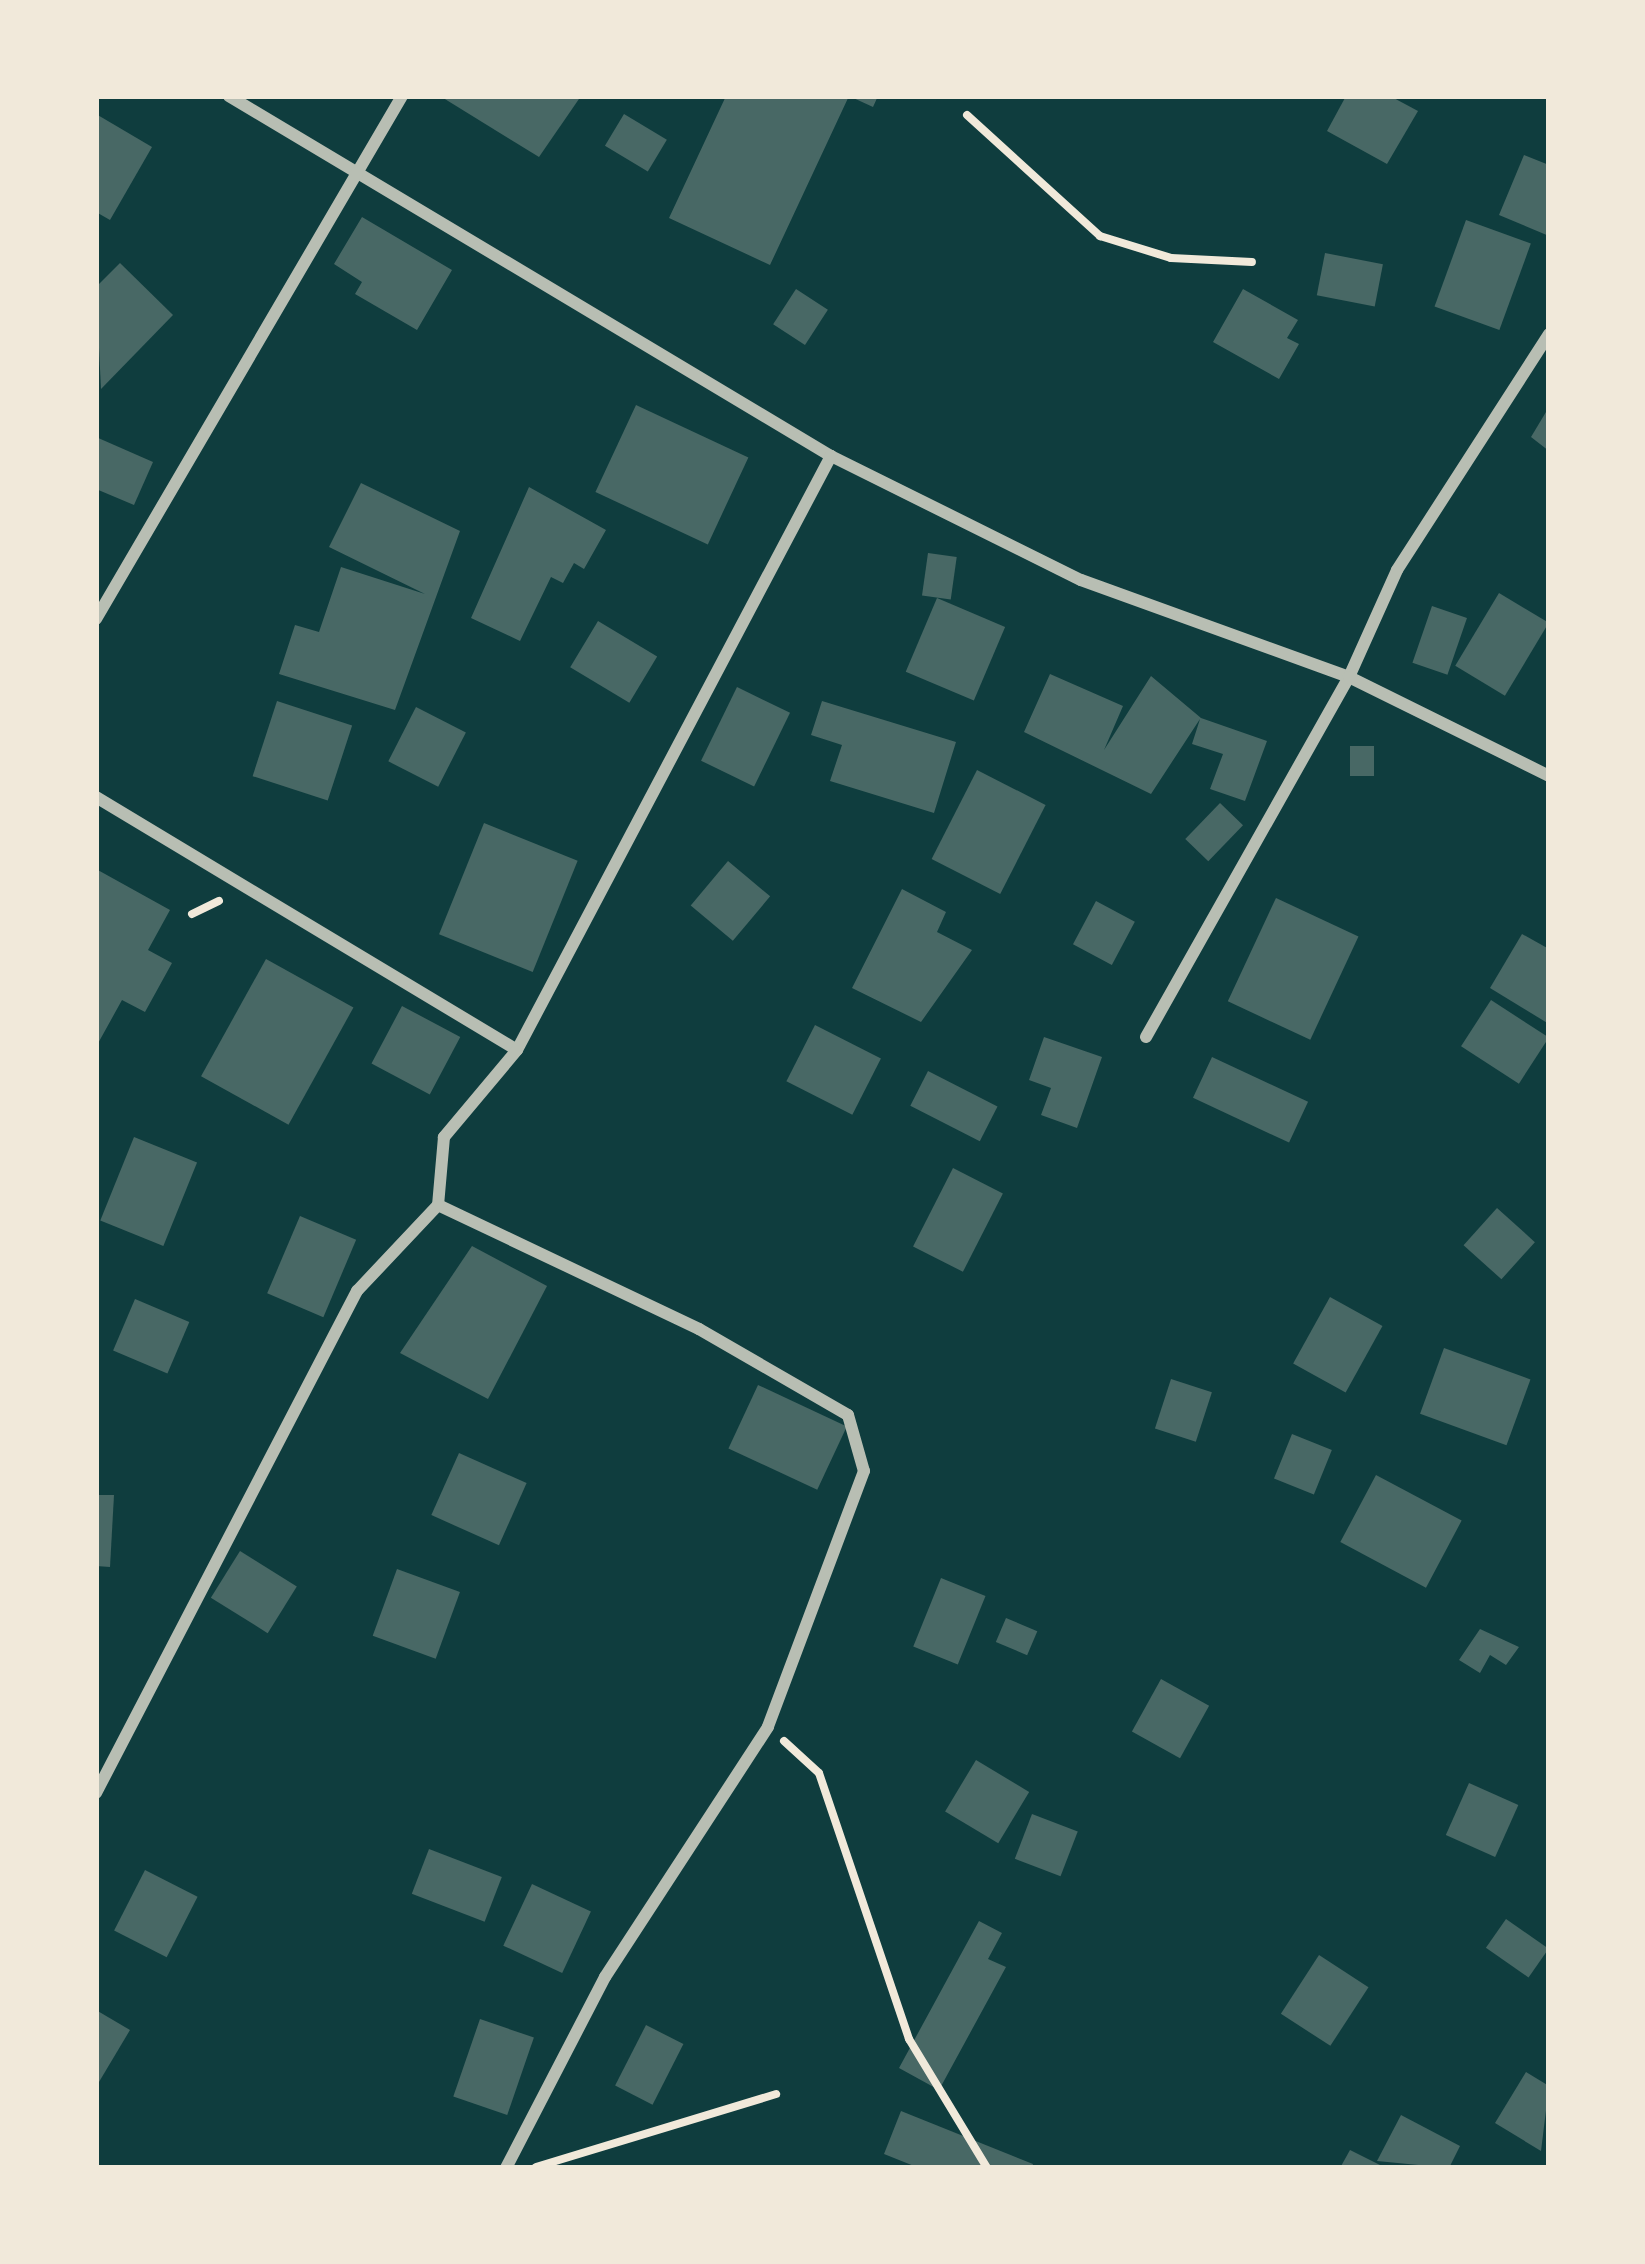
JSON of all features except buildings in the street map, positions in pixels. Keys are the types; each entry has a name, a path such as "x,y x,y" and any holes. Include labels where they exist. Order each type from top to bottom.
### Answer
{"street":[{"path":"229,96 831,455 1103,589 1349,677 1549,776"},
{"path":"96,619 351,166 401,96"},
{"path":"1146,1037 1349,677 1397,570 1549,334"},
{"path":"96,1793 357,1291 438,1205 444,1137 517,1050 831,455"},
{"path":"96,797 517,1050"},
{"path":"438,1205 699,1329 848,1415 864,1471 768,1726 605,1977 506,2168"}],"path":[{"path":"967,115 1100,236 1171,258 1252,262"},
{"path":"768,1726 819,1773 909,2039 987,2168"},
{"path":"532,2168 776,2095"}]}
